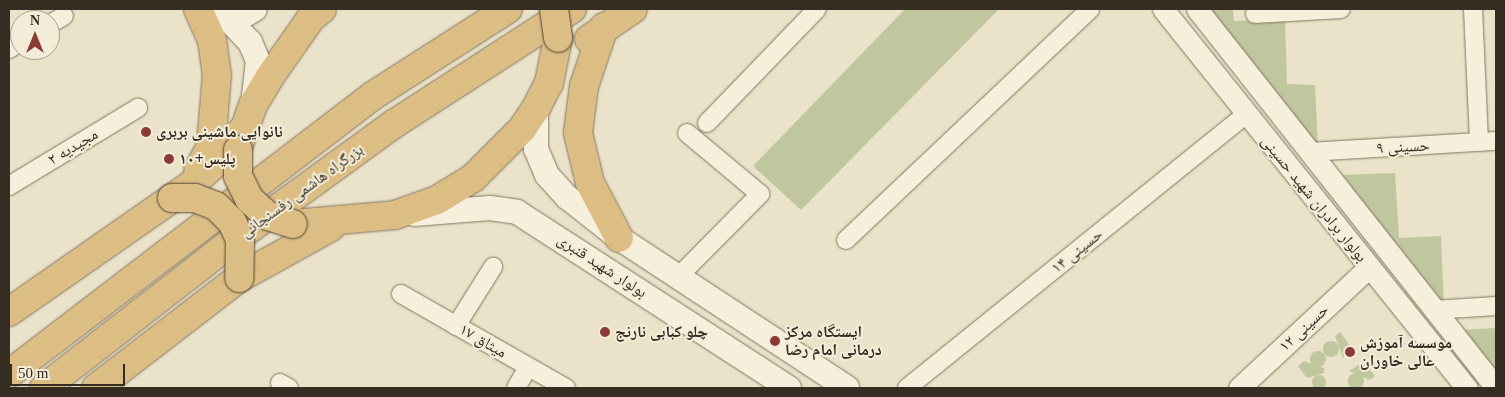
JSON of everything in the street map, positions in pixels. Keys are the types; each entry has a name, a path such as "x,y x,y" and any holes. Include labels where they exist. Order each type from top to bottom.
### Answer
{"highway":[{"path":"181,191 211,146 217,108 212,40 198,9"},
{"path":"9,312 181,191 220,160 244,128 287,49 322,9"},
{"name":"بزرگراه هاشمی رفسنجانی","path":"9,374 374,95 508,9"},
{"path":"549,83 558,38 554,9"},
{"name":"بزرگراه هاشمی رفسنجانی","path":"44,388 230,243 394,124 572,9"},
{"path":"244,128 238,176 249,199 268,216 293,224 344,222 395,215 437,200 473,178 522,129 549,83 602,18 631,10"},
{"path":"602,18 584,86 578,133 590,184 619,238"},
{"path":"181,191 202,201 232,222 240,240 239,278"},
{"path":"96,388 239,278 292,245 344,222"}],"main road":[{"path":"222,11 240,18 255,9"},
{"path":"222,11 250,42 258,61 244,128"},
{"name":"بولوار شهید قنبری","path":"536,108 536,149 547,175 619,238 847,388"},
{"name":"بولوار شهید قنبری","path":"395,215 490,208 517,212 789,388"}],"street":[{"path":"707,123 817,9"},
{"path":"846,240 1090,9"},
{"name":"بولوار برادران شهید حسینی","path":"1163,9 1467,388"},
{"name":"بولوار برادران شهید حسینی","path":"1197,9 1432,310 1496,387"},
{"path":"1254,14 1341,9"},
{"path":"1473,9 1488,142"},
{"name":"مجیدیه ۲","path":"9,186 138,108"},
{"name":"حسینی ۱۴","path":"907,388 1247,114"},
{"path":"678,277 760,194 687,133"},
{"name":"حسینی ۹","path":"1309,152 1488,142"},
{"path":"456,326 493,267"},
{"name":"حسینی ۱۲","path":"1238,388 1369,267"},
{"name":"میثاق ۱۷","path":"401,294 566,388"},
{"path":"1432,310 1496,306"},
{"path":"516,388 528,367"}],"green space":[{"path":"905,9 999,9 801,210 753,166"},
{"path":"1201,9 1233,9 1234,21 1285,19 1287,84 1315,85 1318,146"},
{"path":"1395,173 1399,238 1441,236 1444,307 1342,175"},
{"path":"1496,328 1496,375 1459,330"},
{"path":"1340,332 1351,347 1343,358 1335,336"},
{"path":"1331,341 1337,343 1339,349 1337,355 1331,357 1325,355 1323,349 1325,343"},
{"path":"1318,351 1326,359 1318,367 1310,359"},
{"path":"1304,361 1324,368 1324,373 1307,378 1298,366"},
{"path":"1363,362 1375,376 1370,380 1349,371"},
{"path":"1356,373 1362,375 1364,381 1362,387 1356,389 1350,387 1348,381 1350,375"},
{"path":"1319,375 1324,377 1326,382 1324,387 1319,389 1314,387 1312,382 1314,377"}],"place":[{"name":"نانوایی ماشینی بربری","path":"146,132"},
{"name":"پلیس+۱۰","path":"169,159"},
{"name":"چلو کبابی نارنج","path":"605,332"},
{"name":"ایستگاه مرکز درمانی امام رضا","path":"775,341"},
{"name":"موسسه آموزش عالی خاوران","path":"1350,352"}]}
